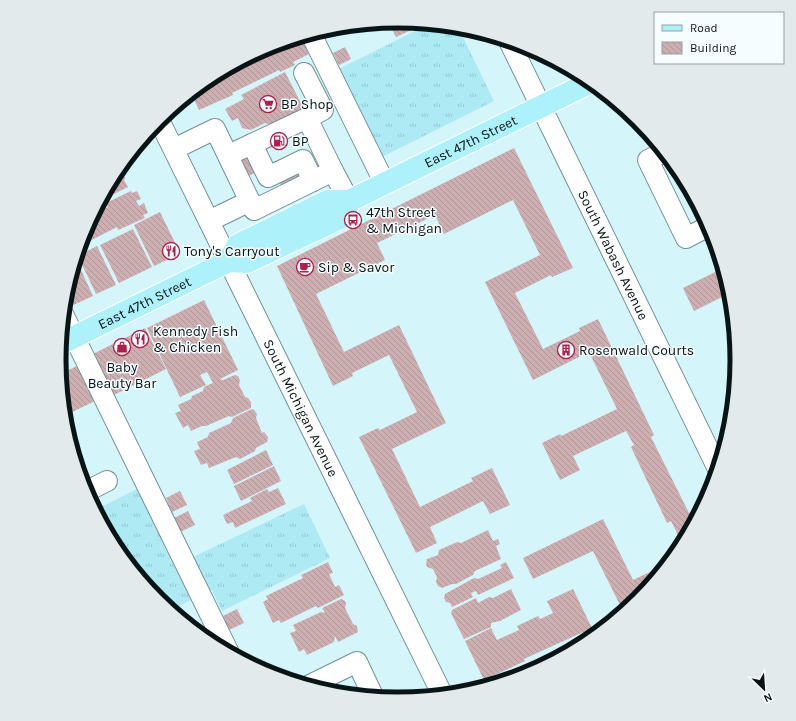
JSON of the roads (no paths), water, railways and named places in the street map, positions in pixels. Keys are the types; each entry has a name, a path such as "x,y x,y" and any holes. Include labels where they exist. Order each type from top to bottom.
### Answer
{"main road":[{"name":"East 47th Street","path":"229,261 238,245 328,201 349,201 542,108 585,86"},
{"name":"East 47th Street","path":"67,340 229,261 247,262 344,216 349,201"}],"street":[{"path":"313,39 385,184"},
{"name":"South Wabash Avenue","path":"513,49 715,462"},
{"path":"228,155 323,110 304,73"},
{"path":"307,118 349,201"},
{"name":"South Michigan Avenue","path":"162,126 440,690"},
{"path":"174,150 215,129 254,210 333,171"},
{"path":"252,144 289,220"},
{"path":"659,154 648,160 686,238 703,229"},
{"path":"209,221 268,177 302,160 313,181"},
{"path":"67,340 224,643"},
{"path":"91,489 107,481"},
{"path":"315,683 358,662 371,692"}],"place":[{"name":"BP Shop","path":"268,104"},
{"name":"BP","path":"279,141"},
{"name":"47th Street & Michigan","path":"353,220"},
{"name":"Tony's Carryout","path":"171,251"},
{"name":"Sip & Savor","path":"305,267"},
{"name":"Kennedy Fish & Chicken","path":"140,339"},
{"name":"Baby Beauty Bar","path":"122,347"},
{"name":"Rosenwald Courts","path":"566,350"}]}
